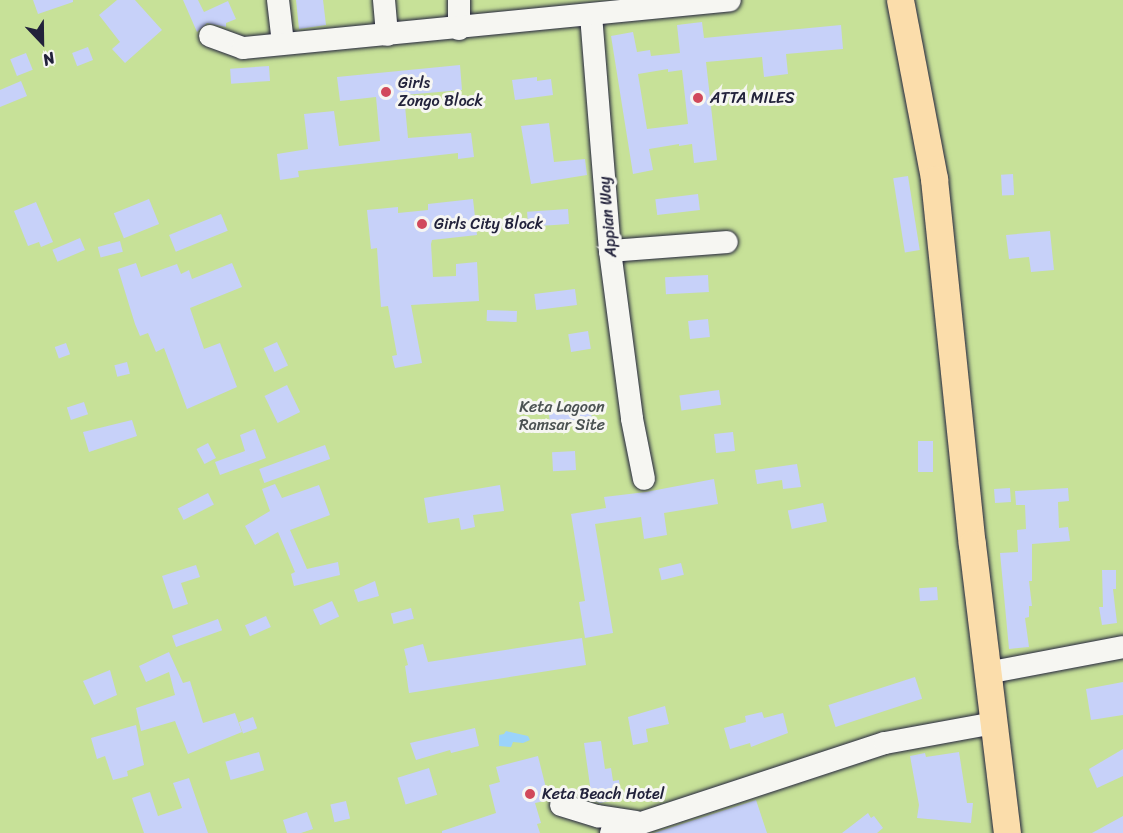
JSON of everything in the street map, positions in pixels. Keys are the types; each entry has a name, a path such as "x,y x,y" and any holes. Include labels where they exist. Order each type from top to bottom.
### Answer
{"main road":[{"path":"900,0 934,179 987,673 1007,833"}],"street":[{"path":"278,0 283,43"},
{"path":"384,0 387,35"},
{"path":"459,0 459,28"},
{"path":"210,36 243,48 730,0"},
{"name":"Appian Way","path":"591,15 610,251 632,419 644,479"},
{"path":"610,251 727,242"},
{"path":"987,673 1123,647"},
{"path":"611,833 885,743 994,723"},
{"path":"561,805 598,816 640,823"}],"green space":[{"name":"Keta Lagoon Ramsar Site","path":"0,0 1123,0 1123,833 0,833"}],"water":[{"path":"506,731 528,736 530,740 523,743 513,742 511,747 499,746 499,735"}],"building":[{"path":"33,0 73,0 73,2 38,14"},
{"path":"117,0 135,0 162,30 125,63 112,49 120,42 99,15"},
{"path":"183,0 198,0 204,12 228,1 236,19 226,23 226,27 207,23 197,32"},
{"path":"296,0 323,0 326,25 299,29"},
{"path":"702,22 704,38 841,25 843,49 786,54 788,74 764,77 762,57 706,62 717,160 694,163 692,144 649,149 653,170 633,174 611,36 633,32 637,52 650,50 651,56 680,53 677,25","holes":["668,69 668,72 682,70 688,124 647,129 638,74"]},
{"path":"88,47 93,60 77,66 72,53"},
{"path":"26,53 33,70 17,76 10,59"},
{"path":"460,65 462,90 404,95 408,138 471,133 474,157 458,159 458,153 298,171 299,177 280,180 277,154 308,149 304,114 334,111 339,146 380,141 376,97 340,101 337,77"},
{"path":"269,66 270,81 231,84 230,69"},
{"path":"537,77 537,81 551,79 553,95 515,100 512,80"},
{"path":"21,81 27,96 0,107 0,90"},
{"path":"549,123 554,162 585,159 587,175 531,184 521,126"},
{"path":"1013,174 1014,195 1002,196 1001,175"},
{"path":"908,176 920,250 905,252 893,178"},
{"path":"698,194 700,210 657,215 655,199"},
{"path":"149,199 159,224 124,238 114,213"},
{"path":"473,199 477,235 432,240 431,244 433,277 456,276 456,264 477,262 479,301 411,305 422,363 395,368 392,356 397,355 388,306 381,307 377,248 371,249 367,210 398,207 398,213 428,210 428,204"},
{"path":"36,202 53,242 41,247 39,242 28,246 14,211"},
{"path":"568,209 569,224 528,227 527,212"},
{"path":"221,214 228,231 176,252 169,235"},
{"path":"1050,231 1054,270 1031,272 1029,257 1009,259 1006,235"},
{"path":"80,238 85,250 57,262 52,250"},
{"path":"120,241 123,252 101,258 98,247"},
{"path":"136,263 141,277 177,264 181,274 189,270 192,279 232,263 242,287 190,308 204,349 220,343 237,387 187,409 164,348 156,352 148,333 140,336 135,324 118,269"},
{"path":"708,275 709,292 666,294 665,277"},
{"path":"575,289 577,305 536,310 534,294"},
{"path":"487,310 517,311 517,322 487,321"},
{"path":"708,319 710,337 690,339 688,321"},
{"path":"588,331 591,349 571,352 568,334"},
{"path":"277,342 288,366 274,372 263,348"},
{"path":"66,343 70,354 59,358 55,347"},
{"path":"127,362 130,374 117,377 114,365"},
{"path":"287,385 300,412 278,423 265,396"},
{"path":"719,390 721,405 681,410 679,396"},
{"path":"84,402 88,414 71,420 67,408"},
{"path":"590,405 592,420 550,426 548,411"},
{"path":"132,420 137,436 89,452 83,432"},
{"path":"255,429 266,458 220,475 215,462 245,451 240,435"},
{"path":"733,432 735,451 716,453 714,434"},
{"path":"918,441 933,441 933,472 918,472"},
{"path":"208,443 216,458 205,464 197,449"},
{"path":"325,445 330,459 264,483 259,469"},
{"path":"575,451 576,470 553,471 552,452"},
{"path":"797,464 801,487 783,489 782,480 757,484 755,470"},
{"path":"714,479 718,504 664,513 667,535 644,539 641,517 595,524 613,633 585,638 579,602 585,601 571,514 606,508 604,497 646,492"},
{"path":"275,484 282,498 319,485 330,515 290,530 307,569 338,562 340,575 294,586 291,574 295,572 278,532 255,545 245,526 270,511 262,489"},
{"path":"500,485 504,511 473,515 475,527 461,530 459,518 428,523 424,498"},
{"path":"1010,488 1011,502 995,503 994,489"},
{"path":"1068,488 1069,501 1058,502 1059,528 1068,527 1070,541 1032,544 1032,581 1029,581 1032,606 1029,606 1029,617 1025,618 1029,647 1009,649 1000,553 1018,552 1017,530 1026,529 1025,505 1016,505 1015,491"},
{"path":"208,493 214,505 184,520 178,508"},
{"path":"823,503 827,522 792,529 788,510"},
{"path":"681,563 684,575 662,580 659,569"},
{"path":"196,565 200,577 181,583 188,604 173,609 162,576"},
{"path":"1102,570 1116,570 1116,589 1113,589 1117,623 1102,625 1099,607 1103,607"},
{"path":"375,581 379,596 358,602 354,590"},
{"path":"937,587 938,600 920,601 919,588"},
{"path":"332,601 339,616 320,625 313,610"},
{"path":"411,608 414,619 394,624 391,613"},
{"path":"266,616 271,627 250,636 245,625"},
{"path":"218,619 222,630 176,647 172,636"},
{"path":"582,638 586,665 409,693 405,666 408,665 404,649 423,644 428,662"},
{"path":"169,652 183,683 190,681 203,723 235,713 242,732 188,754 175,721 141,731 136,708 175,695 169,672 146,682 139,666"},
{"path":"110,670 117,695 94,705 83,681"},
{"path":"915,677 922,699 836,727 828,705"},
{"path":"1123,682 1123,715 1091,720 1086,689"},
{"path":"665,706 669,724 646,729 648,742 633,745 628,717"},
{"path":"762,712 764,718 783,713 788,733 751,747 750,743 730,749 724,728 746,722 745,716"},
{"path":"253,717 257,728 243,733 239,722"},
{"path":"136,725 144,765 127,771 128,776 113,780 105,756 97,759 91,738"},
{"path":"475,728 479,746 451,753 450,750 416,760 410,743"},
{"path":"601,741 605,769 611,768 613,781 619,780 622,799 600,803 592,800 584,743"},
{"path":"1123,749 1123,776 1097,788 1089,769"},
{"path":"259,752 264,770 231,780 225,762"},
{"path":"959,752 967,803 973,803 971,823 917,818 919,805 910,756 925,753 926,757"},
{"path":"538,756 549,800 535,803 541,823 537,824 540,833 442,833 442,831 496,813 489,785 500,782 496,767"},
{"path":"429,768 437,795 406,804 397,778"},
{"path":"189,778 208,833 144,833 132,798 150,792 158,816 182,808 173,783"},
{"path":"756,800 767,833 654,833"},
{"path":"346,801 350,819 334,822 330,805"},
{"path":"307,812 313,829 301,833 287,833 283,820"},
{"path":"868,813 871,818 874,816 883,828 877,833 842,833"},
{"path":"1123,816 1123,833 1092,833"}],"place":[{"name":"Girls Zongo Block","path":"386,92"},
{"name":"ATTA MILES","path":"698,98"},
{"name":"Girls City Block","path":"422,224"},
{"name":"Keta Beach Hotel","path":"530,794"}]}
